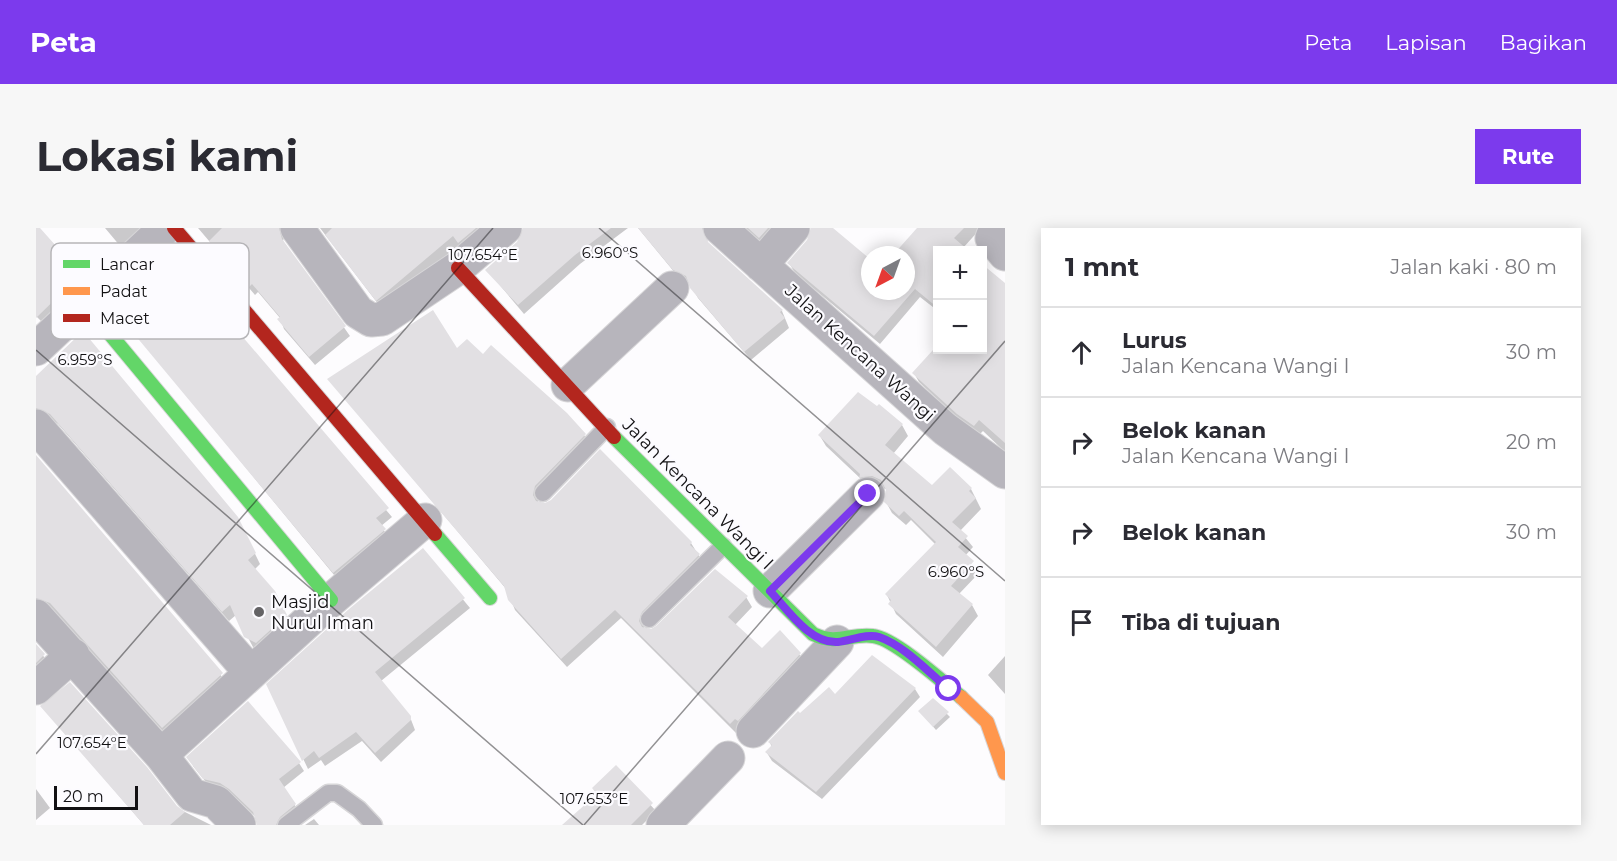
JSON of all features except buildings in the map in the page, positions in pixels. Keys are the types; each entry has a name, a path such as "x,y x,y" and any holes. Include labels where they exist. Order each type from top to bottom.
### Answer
{"street":[{"path":"149,243 165,228"},
{"path":"174,228 187,243"},
{"path":"297,228 358,312 371,320 382,319 458,268 505,228"},
{"name":"Jalan Kencana Wangi","path":"720,228 945,429 1005,472"},
{"path":"761,265 793,228"},
{"name":"Jalan Kencana Wangi I","path":"458,268 647,472 813,634 824,640 837,642"},
{"path":"568,385 672,288"},
{"path":"249,316 490,598"},
{"path":"36,349 51,335"},
{"path":"114,339 331,600"},
{"path":"36,426 251,673"},
{"path":"770,591 868,494"},
{"path":"161,755 331,600 424,520"},
{"path":"36,616 161,755 192,795 216,802 239,825"},
{"path":"753,731 837,642 877,636 903,651 986,722 998,763 1005,773"},
{"path":"36,688 73,655"},
{"path":"663,825 728,758"}],"lane":[{"path":"543,493 607,427"},
{"path":"649,619 723,546"},
{"path":"286,825 328,793 337,793 359,809 374,825"}],"traffic: fast":[{"path":"114,339 331,600"},
{"path":"614,437 813,634 830,639 865,636 882,639 918,662 961,697"},
{"path":"435,534 490,598"}],"traffic: slow":[{"path":"961,697 987,722 1005,773"}],"traffic: jam":[{"path":"174,228 187,243"},
{"path":"458,268 614,437"},
{"path":"249,316 435,534"}],"place":[{"name":"Masjid Nurul Iman","path":"259,612"}],"route":[{"path":"868,494 770,591 813,634 824,640 837,642 877,636 903,651 949,689"}]}
